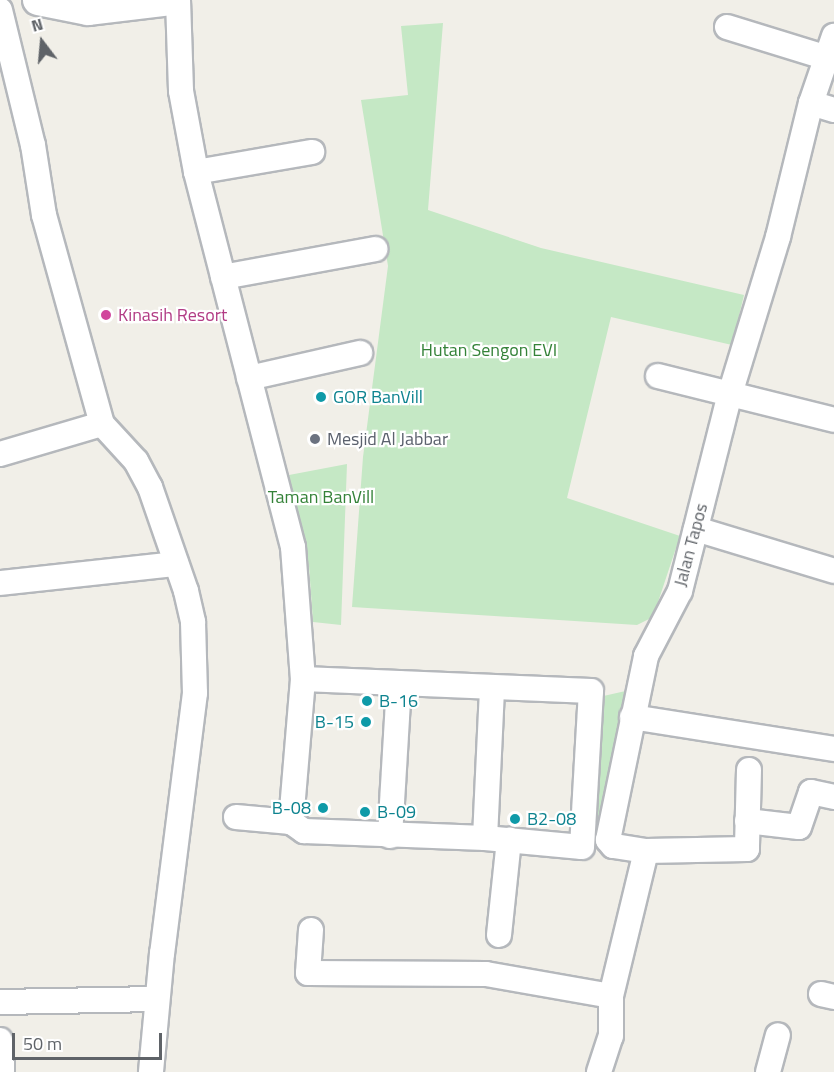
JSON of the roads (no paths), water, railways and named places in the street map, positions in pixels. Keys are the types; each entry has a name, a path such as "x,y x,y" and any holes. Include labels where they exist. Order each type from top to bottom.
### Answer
{"street":[{"path":"38,0 88,10 168,1 196,172 293,547 303,679 291,822"},
{"path":"0,10 7,69 33,145 44,215 102,424 136,461 150,487 193,622 195,693 157,999 152,1072"},
{"path":"727,27 831,47"},
{"name":"Jalan Tapos","path":"749,770 747,849 637,855 613,846 608,840 646,656 680,591 730,394 778,237 811,103 831,47"},
{"path":"811,103 834,110"},
{"path":"196,172 312,152"},
{"path":"223,277 375,249"},
{"path":"249,378 360,353"},
{"path":"658,376 834,420"},
{"path":"0,454 102,424"},
{"path":"696,529 834,571"},
{"path":"0,583 176,564"},
{"path":"303,679 591,691 582,847"},
{"path":"390,836 399,683"},
{"path":"485,838 492,688"},
{"path":"632,717 834,749"},
{"path":"747,821 799,827 811,792 834,797"},
{"path":"236,817 291,822 304,831 485,838 582,847 637,855 610,996 611,1035 599,1072"},
{"path":"498,935 509,840"},
{"path":"311,930 308,973 486,974 610,996"},
{"path":"0,1002 157,999"},
{"path":"768,1072 778,1035"},
{"path":"0,1040 2,1072"}],"place":[{"name":"Kinasih Resort","path":"106,315"},
{"name":"GOR BanVill","path":"321,397"},
{"name":"Mesjid Al Jabbar","path":"315,439"},
{"name":"B-16","path":"367,701"},
{"name":"B-15","path":"366,722"},
{"name":"B-08","path":"323,808"},
{"name":"B-09","path":"365,812"},
{"name":"B2-08","path":"515,819"}],"park label":[{"name":"Hutan Sengon EVI","path":"489,350"},
{"name":"Taman BanVill","path":"321,497"}]}
